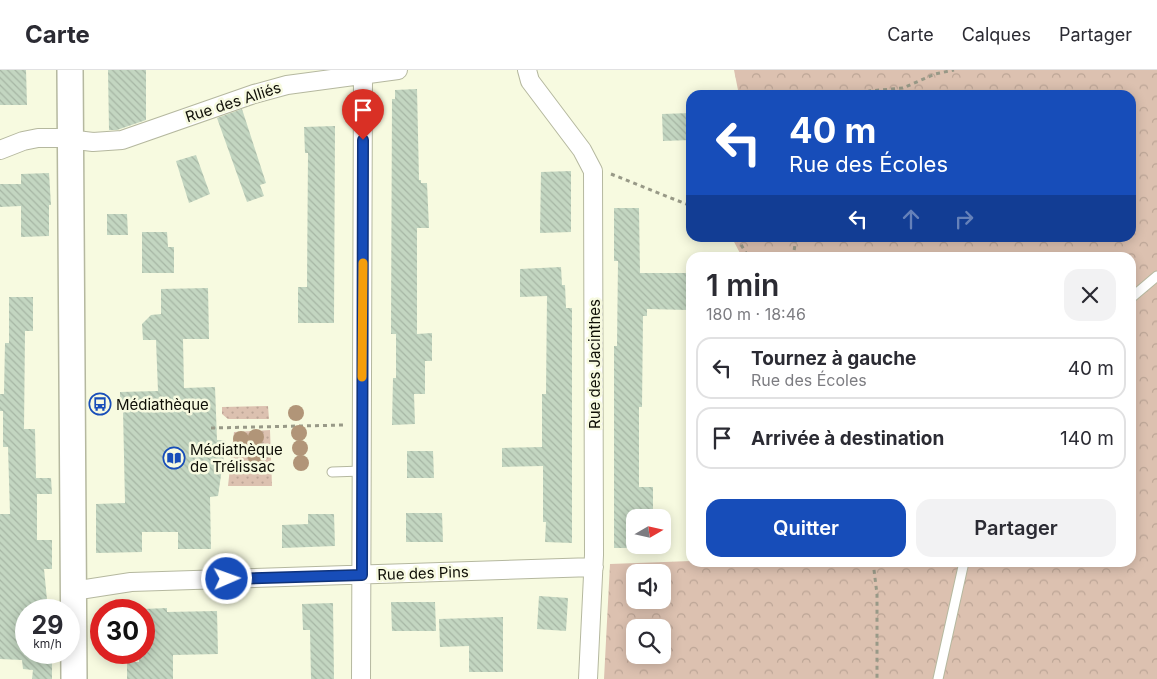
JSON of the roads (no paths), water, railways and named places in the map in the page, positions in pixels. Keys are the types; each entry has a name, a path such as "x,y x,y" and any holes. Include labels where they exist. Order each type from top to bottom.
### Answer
{"main road":[{"path":"70,70 74,679"}],"street":[{"name":"Rue des Alliés","path":"0,150 23,141 38,138 60,138 93,142 122,140 254,94 287,85 398,70"},
{"name":"Rue des Jacinthes","path":"527,70 530,81 582,150 592,171 594,567 588,679"},
{"path":"361,679 364,74"},
{"name":"Rue des Pins","path":"73,591 130,582 594,567"}],"lane":[{"path":"1136,294 1157,276"},
{"path":"332,472 362,471"},
{"path":"938,679 963,567"}],"place":[{"name":"Médiathèque","path":"100,404"},
{"name":"Médiathèque de Trélissac","path":"174,458"}]}
